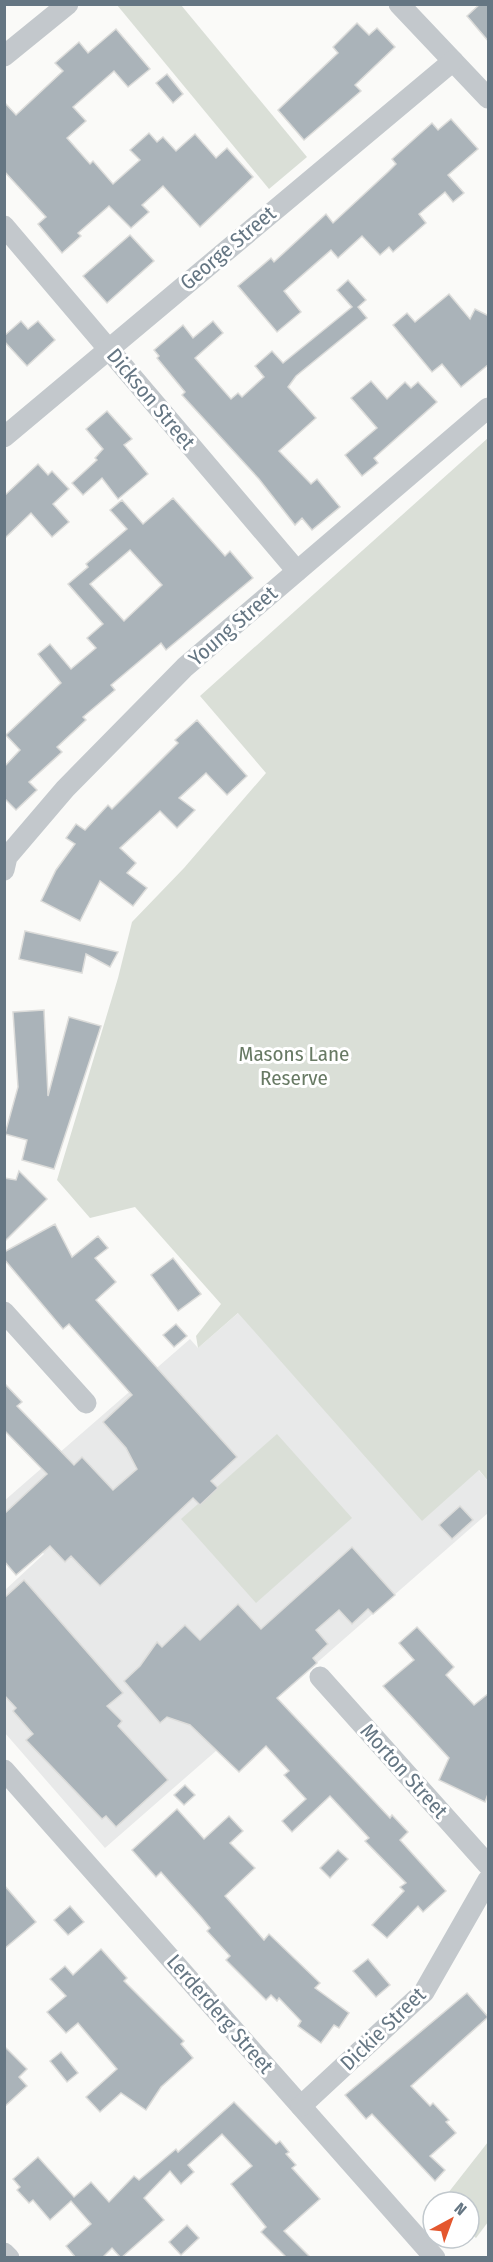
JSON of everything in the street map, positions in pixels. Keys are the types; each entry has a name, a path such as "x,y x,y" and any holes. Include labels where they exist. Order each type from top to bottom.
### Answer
{"street":[{"path":"4,56 68,4"},
{"path":"399,4 489,98"},
{"name":"George Street","path":"4,437 453,61"},
{"name":"Dickson Street","path":"4,226 297,571"},
{"name":"Young Street","path":"5,866 7,857 65,789 184,667 489,408"},
{"path":"4,1312 86,1403"},
{"name":"Morton Street","path":"320,1677 489,1865"},
{"name":"Lerderderg Street","path":"4,1770 435,2258"},
{"name":"Dickie Street","path":"301,2106 424,1992 489,1880"},
{"path":"4,2253 9,2258"}],"shaded area":[{"path":"297,1262 488,1481 488,1513 105,1848 5,1733 5,1590 44,1554 5,1509 4,1501 190,1339 198,1348"}],"green space":[{"path":"117,5 181,5 307,157 269,189"},
{"name":"Masons Lane Reserve","path":"488,438 488,1481 479,1470 422,1521 238,1313 198,1348 196,1336 221,1304 135,1207 90,1218 57,1180 118,978 132,922 184,868 266,773 200,696"},
{"path":"277,1434 352,1518 256,1603 181,1519"},
{"path":"488,2142 488,2222 481,2231 481,2190 450,2190"}],"building":[{"path":"480,4 489,4 489,42 467,16"},
{"path":"357,23 369,35 377,28 395,47 355,85 361,91 304,140 278,110 338,53 333,47"},
{"path":"116,29 150,69 128,87 114,71 73,107 86,121 67,138 90,164 93,161 113,184 140,160 130,150 149,133 157,142 163,137 176,151 195,134 216,158 227,148 253,177 200,227 163,186 142,205 149,212 131,228 109,206 78,233 81,236 62,253 38,224 46,217 4,171 4,102 16,115 63,71 55,63 79,42 88,53"},
{"path":"167,74 183,94 173,103 156,83"},
{"path":"451,119 478,149 448,175 464,193 453,202 445,192 419,214 426,223 393,252 389,247 380,255 362,236 338,258 331,250 284,291 301,312 277,332 238,286 271,258 274,262 326,214 333,223 396,164 392,159 432,123 438,130"},
{"path":"130,235 154,261 107,303 83,276"},
{"path":"348,280 366,300 358,307 367,318 296,376 288,387 316,418 279,451 311,484 317,479 340,507 312,530 302,518 295,525 259,479 182,395 185,392 157,358 159,356 154,350 183,325 193,338 213,321 223,333 195,358 231,399 238,393 242,397 264,377 255,366 272,351 283,363 352,307 337,290"},
{"path":"449,294 470,319 475,309 489,316 489,364 461,387 442,364 432,372 393,325 407,313 415,322"},
{"path":"21,321 28,329 38,321 55,340 27,366 4,341 4,336"},
{"path":"371,381 387,399 405,382 411,388 418,382 437,402 374,458 378,463 362,476 345,455 377,428 351,398"},
{"path":"107,411 132,439 124,445 148,474 118,499 102,478 83,495 72,483 97,460 95,458 103,449 86,429"},
{"path":"38,464 48,475 52,471 69,489 53,504 69,522 52,537 31,513 4,539 4,496"},
{"path":"173,498 225,556 230,551 253,578 166,650 161,643 111,685 115,690 83,717 86,720 57,747 62,752 29,782 37,790 16,810 4,798 4,767 20,750 6,735 61,683 38,654 50,644 71,669 96,648 87,638 103,624 68,584 88,567 86,564 127,529 110,510 122,500 143,524","holes":["130,550 162,585 124,621 90,584"]},
{"path":"197,720 247,776 227,795 206,773 179,798 195,810 177,828 160,811 120,848 136,863 127,873 147,888 133,906 100,881 80,921 41,901 56,870 75,844 66,838 76,824 85,830 108,805 112,809 178,743 175,740"},
{"path":"25,931 118,952 110,967 86,954 82,973 19,959"},
{"path":"44,1010 48,1096 69,1017 101,1026 54,1169 22,1160 27,1140 5,1134 18,1087 13,1012"},
{"path":"19,1171 47,1199 4,1242 4,1178 16,1180"},
{"path":"55,1224 72,1257 98,1236 108,1248 95,1258 116,1282 96,1300 237,1457 211,1481 218,1488 200,1505 193,1498 100,1586 71,1556 65,1562 50,1546 16,1575 4,1561 4,1514 47,1474 4,1430 4,1383 22,1402 17,1406 74,1465 82,1457 113,1490 137,1469 126,1448 103,1422 132,1395 69,1324 63,1329 4,1259 4,1252"},
{"path":"173,1258 201,1294 178,1311 151,1275"},
{"path":"176,1324 187,1336 174,1347 163,1335"},
{"path":"460,1506 473,1520 452,1539 439,1525"},
{"path":"352,1547 395,1595 373,1614 368,1609 352,1624 339,1610 316,1630 328,1644 313,1658 317,1663 277,1698 390,1818 392,1815 408,1832 400,1840 446,1891 423,1912 418,1906 387,1938 372,1925 404,1891 400,1887 406,1883 365,1841 369,1838 330,1796 292,1832 282,1821 306,1799 284,1775 289,1771 266,1746 239,1772 190,1725 167,1717 160,1723 124,1681 140,1666 157,1642 162,1647 185,1625 200,1640 238,1604 261,1629"},
{"path":"24,1580 123,1693 107,1706 122,1721 118,1726 168,1780 116,1827 106,1816 102,1819 26,1740 33,1734 13,1711 16,1708 4,1695 4,1598"},
{"path":"417,1627 454,1667 446,1675 474,1705 489,1693 488,1794 485,1802 439,1780 449,1758 383,1686 414,1660 399,1643"},
{"path":"185,1785 195,1795 184,1805 174,1795"},
{"path":"177,1809 204,1839 229,1816 243,1831 230,1843 255,1868 225,1896 264,1940 269,1934 320,1983 315,1988 349,2013 339,2028 334,2025 321,2043 298,2026 301,2021 279,1998 277,2001 271,1995 266,2000 226,1960 230,1956 207,1931 210,1928 202,1918 161,1872 156,1877 132,1850"},
{"path":"338,1850 348,1859 330,1878 320,1868"},
{"path":"4,1885 36,1922 4,1949"},
{"path":"70,1906 84,1922 68,1935 54,1920"},
{"path":"101,1949 127,1978 124,1981 184,2041 181,2044 193,2058 161,2087 146,2110 121,2093 100,2112 86,2097 117,2069 78,2023 66,2033 47,2012 66,1996 50,1979 65,1966 73,1975"},
{"path":"368,1959 390,1985 376,1997 353,1971"},
{"path":"467,1993 488,2017 411,2086 430,2106 433,2103 449,2120 446,2122 456,2133 430,2156 445,2170 435,2181 372,2114 366,2119 345,2095"},
{"path":"4,2046 27,2069 19,2077 27,2086 4,2107"},
{"path":"61,2052 78,2073 67,2082 50,2061"},
{"path":"234,2102 276,2144 280,2141 289,2152 286,2154 296,2165 292,2168 320,2199 284,2231 311,2258 287,2258 261,2232 266,2227 231,2184 252,2166 222,2134 188,2165 194,2172 181,2184 170,2171 144,2198 164,2220 121,2258 112,2248 102,2258 76,2258 66,2246 91,2224 71,2201 50,2220 33,2200 29,2203 17,2190 20,2187 13,2179 38,2157 74,2197 91,2182 109,2202 134,2176 139,2180 176,2149 178,2152"},
{"path":"187,2225 199,2238 181,2255 169,2242"}]}
